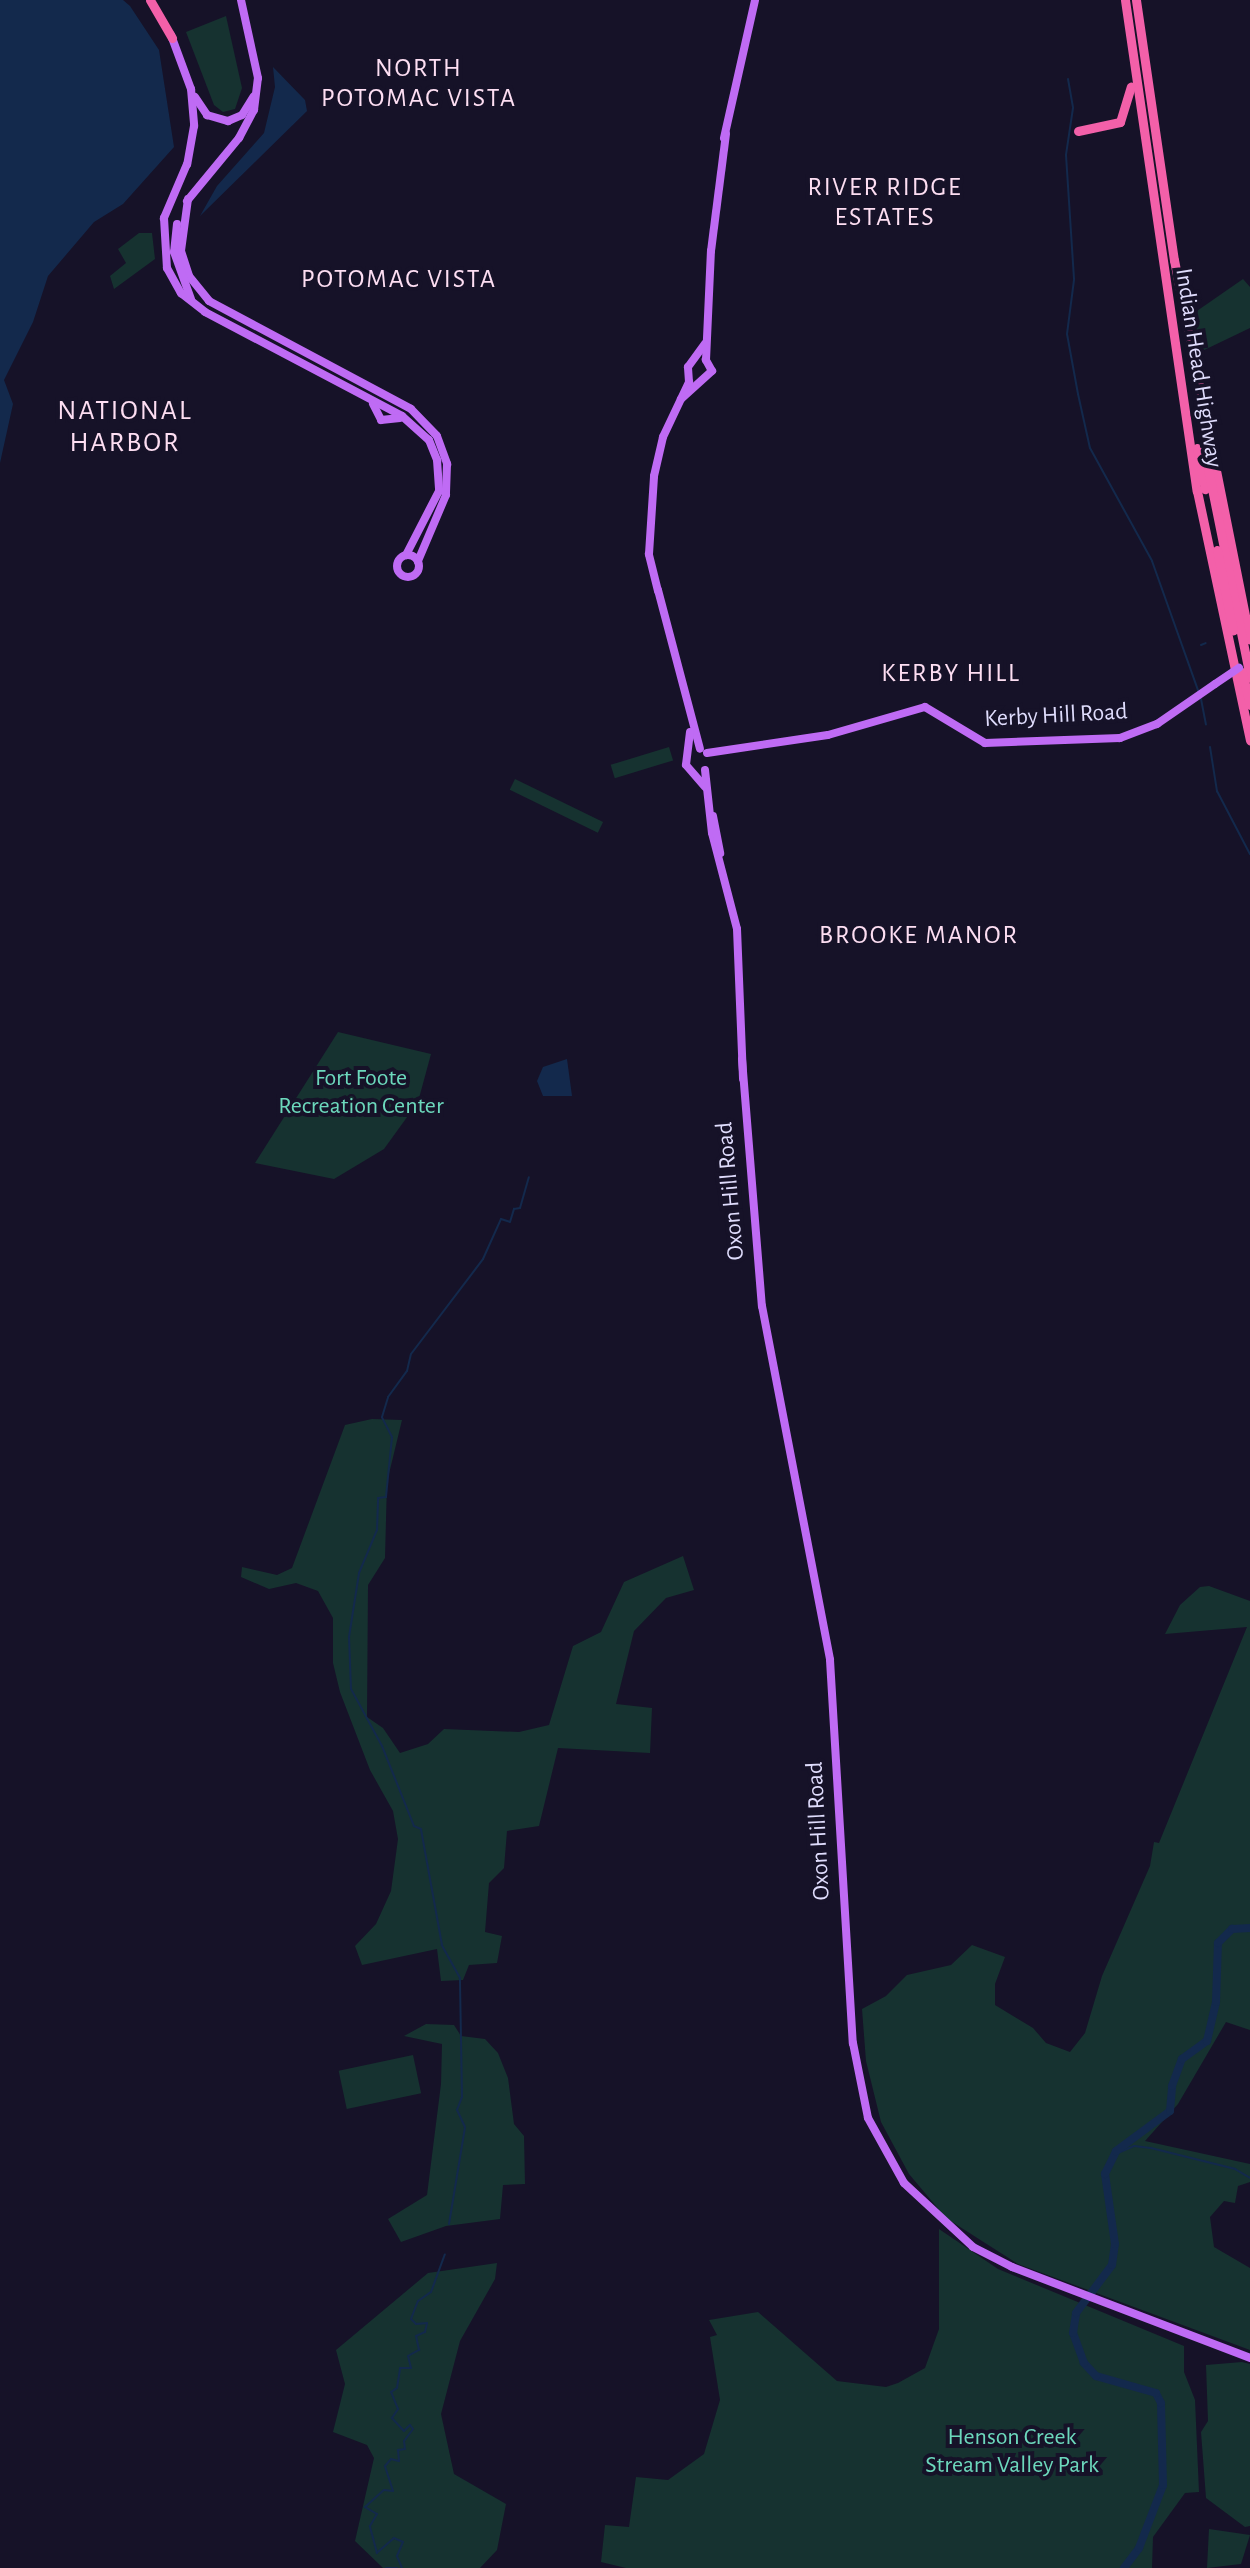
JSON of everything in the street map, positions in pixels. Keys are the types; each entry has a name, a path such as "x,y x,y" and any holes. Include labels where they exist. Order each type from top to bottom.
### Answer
{"highway":[{"path":"153,0 172,38"},
{"name":"Indian Head Highway","path":"1125,0 1213,577 1250,740"},
{"name":"Indian Head Highway","path":"1136,0 1193,366 1250,639"},
{"path":"1078,131 1110,127 1125,117 1132,59"},
{"path":"1193,366 1203,444 1245,663 1250,705"},
{"path":"1186,415 1250,678"}],"main road":[{"path":"191,299 173,240 188,199 245,130 258,88 243,0"},
{"path":"681,399 711,374 706,360 718,177 755,0"},
{"path":"172,38 191,89 207,115 228,121 247,111 258,88"},
{"path":"188,199 181,251 198,290 222,309 358,384 411,409 443,448 446,495 418,561 417,573 404,576 397,566 434,506 440,474 429,440 409,421 224,324 181,293 167,268 163,244 167,208 191,152 191,89"},
{"path":"705,787 705,758 690,724 649,554 663,437 689,377 688,367 707,339"},
{"path":"695,359 706,360"},
{"path":"314,370 358,384"},
{"path":"689,377 700,382"},
{"path":"406,555 418,561"},
{"name":"Kerby Hill Road","path":"705,758 873,725 925,707 939,710 971,739 985,743 1120,738 1149,729 1245,663"},
{"path":"690,724 685,761 705,787"},
{"path":"688,753 705,758"},
{"path":"692,771 705,758"},
{"name":"Oxon Hill Road","path":"705,787 720,835 720,853 738,936 743,1079 762,1306 830,1660 853,2043 862,2097 897,2173 948,2230 995,2259 1250,2358"}],"green space":[{"path":"226,16 242,88 235,109 223,112 214,105 186,32"},
{"path":"139,233 152,233 155,259 114,289 110,276 126,263 118,249"},
{"path":"1243,279 1250,287 1250,328 1200,352 1194,313"},
{"path":"669,747 673,760 615,778 611,765"},
{"path":"515,779 603,822 598,833 510,790"},
{"name":"Fort Foote Recreation Center","path":"338,1032 431,1054 418,1102 384,1149 334,1179 255,1163"},
{"path":"372,1419 402,1420 387,1482 385,1558 368,1585 367,1717 383,1728 400,1753 428,1744 444,1729 519,1732 549,1725 573,1646 601,1632 624,1582 683,1556 694,1590 666,1598 634,1631 616,1704 652,1708 650,1753 558,1748 539,1826 507,1831 504,1868 489,1883 485,1932 502,1936 497,1963 469,1965 463,1980 441,1981 437,1949 362,1965 355,1946 376,1924 391,1891 398,1839 393,1811 370,1770 340,1692 333,1663 333,1618 318,1591 296,1583 269,1589 241,1577 242,1567 277,1575 292,1568 345,1425"},
{"path":"1209,1586 1250,1601 1250,2030 1226,2022 1178,2104 1145,2141 1250,2164 1250,2182 1238,2186 1235,2203 1224,2201 1210,2217 1214,2247 1250,2268 1250,2350 1018,2264 946,2218 909,2174 881,2122 866,2061 862,2009 886,1996 907,1975 951,1965 972,1945 1005,1957 995,1984 995,2005 1033,2028 1046,2043 1070,2052 1085,2033 1102,1976 1150,1866 1154,1842 1159,1843 1247,1627 1165,1634 1180,1605 1200,1587"},
{"path":"426,2024 454,2025 461,2036 485,2039 498,2053 508,2078 514,2124 524,2136 525,2184 503,2185 500,2219 446,2226 401,2242 388,2219 427,2195 441,2084 442,2044 404,2036"},
{"path":"413,2055 421,2093 347,2109 339,2071"},
{"name":"Henson Creek Stream Valley Park","path":"939,2229 998,2269 1184,2346 1184,2372 1195,2400 1199,2492 1185,2493 1153,2537 1152,2568 626,2568 601,2562 605,2525 629,2527 636,2477 668,2480 704,2454 720,2400 710,2337 717,2335 709,2320 758,2312 837,2381 886,2387 898,2383 925,2368 939,2329"},
{"path":"497,2263 495,2279 460,2341 441,2414 454,2474 506,2504 497,2550 480,2568 383,2568 355,2541 374,2458 367,2445 333,2432 345,2384 336,2350 428,2273"},
{"path":"1250,2364 1250,2526 1245,2527 1206,2498 1201,2432 1208,2421 1206,2365"},
{"path":"1209,2529 1250,2535 1241,2564 1207,2568"}],"water":[{"path":"0,0 123,0 159,50 174,147 123,204 94,222 48,276 33,322 4,380 13,404 0,463"},
{"path":"273,67 305,100 307,111 200,216 217,186 264,133 275,87"},
{"path":"567,1059 572,1096 543,1096 537,1081 543,1067"}],"waterway":[{"path":"1068,79 1073,108 1066,155 1074,280 1067,334 1078,394 1090,448 1152,561 1199,693"},
{"path":"1201,645 1206,643"},
{"path":"1201,699 1206,725"},
{"path":"1210,747 1217,791 1250,854"},
{"path":"449,2224 465,2127 457,2110 462,2097 460,1978 442,1945 421,1829 414,1826 382,1746 351,1689 349,1637 359,1573 377,1530 378,1498 386,1497 392,1437 382,1417 388,1397 407,1371 411,1354 483,1259 501,1219 510,1222 514,1209 520,1208 529,1177"},
{"path":"1124,2568 1139,2548 1163,2485 1161,2403 1156,2393 1096,2376 1084,2363 1073,2333 1076,2313 1112,2265 1115,2244 1105,2174 1116,2151 1170,2111 1172,2086 1182,2059 1207,2041 1216,2002 1218,1943 1232,1929 1250,1928"},
{"path":"1113,2155 1134,2146 1151,2148 1235,2169 1250,2178"},
{"path":"402,2568 397,2556 403,2542 394,2538 377,2553 370,2526 377,2514 365,2507 384,2490 393,2491 385,2466 391,2459 399,2461 398,2450 405,2449 404,2441 413,2429 410,2425 404,2431 392,2418 398,2409 391,2392 397,2388 400,2368 411,2368 408,2356 419,2350 416,2336 425,2332 427,2323 416,2324 411,2319 418,2301 431,2292 445,2254"},
{"path":"386,2568 397,2568"}],"district":[{"name":"NORTH POTOMAC VISTA","path":"419,84"},
{"name":"RIVER RIDGE ESTATES","path":"885,203"},
{"name":"POTOMAC VISTA","path":"399,280"},
{"name":"NATIONAL HARBOR","path":"125,427"},
{"name":"KERBY HILL","path":"951,674"},
{"name":"BROOKE MANOR","path":"919,936"}]}
